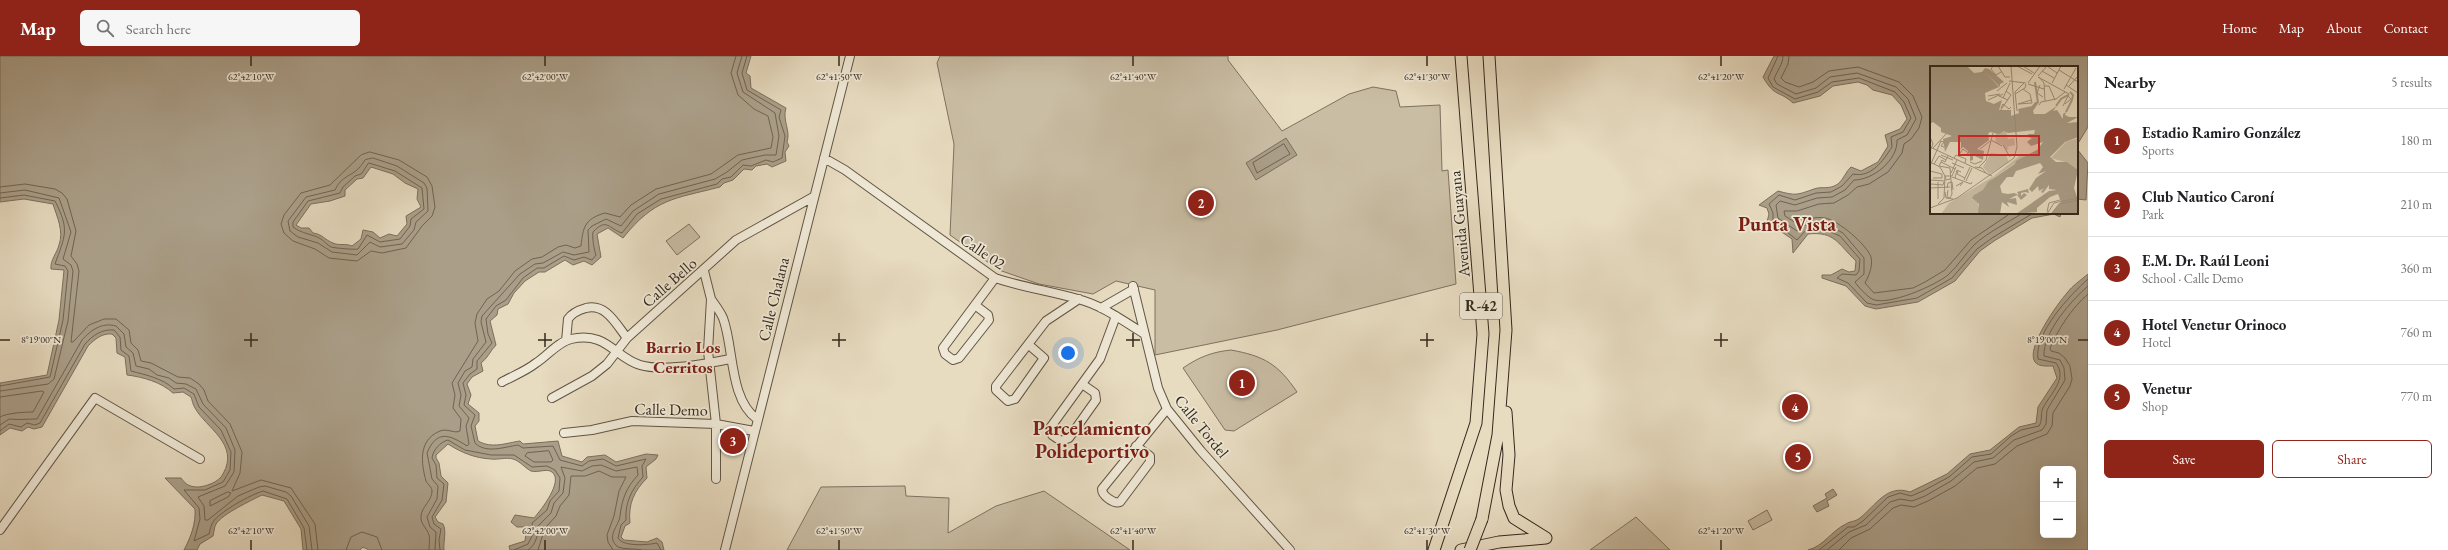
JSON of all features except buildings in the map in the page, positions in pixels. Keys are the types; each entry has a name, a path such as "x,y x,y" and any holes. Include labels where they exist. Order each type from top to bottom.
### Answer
{"main road":[{"name":"Avenida Guayana","path":"1434,550 1476,423 1482,376 1482,319 1461,56"},
{"name":"R-42","path":"1470,550 1482,519 1498,435 1503,389 1506,330 1489,56"},
{"path":"1503,389 1509,455 1506,490 1508,506 1514,518 1546,538"},
{"path":"1461,550 1499,542 1546,538"},
{"path":"1533,550 1546,538"}],"street":[{"name":"Calle Chalana","path":"725,550 824,158 847,58"},
{"name":"Calle 02","path":"824,158 845,170 995,278 1018,286 1079,299 1102,308 1143,333"},
{"name":"Calle Bello","path":"552,398 592,376 607,364 626,338 682,288 704,271 736,240 813,197"},
{"path":"704,271 711,299 722,317 730,359 743,404 750,414 757,419"},
{"path":"975,305 988,315 989,320 960,358 953,360 945,354 943,348 995,278"},
{"name":"Calle Tordel","path":"1102,308 1133,288 1143,333 1158,388 1167,409 1201,451 1283,539 1297,550"},
{"path":"711,299 708,319 710,363 716,424 716,479"},
{"path":"1029,345 1044,358 1015,399 1008,400 996,390 996,386 1046,321 1079,299"},
{"path":"566,341 568,319 582,309 590,307 604,310 626,338"},
{"path":"1082,384 1095,393 1096,400 1069,438 1061,441 1052,435 1050,428 1100,359 1116,316"},
{"path":"502,382 535,364 566,341 583,338 605,341 616,350 639,364 648,366 692,366 730,359"},
{"path":"0,530 95,398 200,458"},
{"path":"1136,446 1150,456 1150,462 1120,502 1114,502 1103,494 1102,489 1136,446 1167,409"},
{"name":"Calle Demo","path":"564,433 592,430 632,421 716,424 754,431"},
{"name":"Calle Tordel","path":"1283,539 1290,550"}],"shaded area":[{"path":"940,56 1228,56 1228,60 1282,131 1349,94 1373,87 1396,91 1400,107 1440,105 1442,171 1448,170 1456,284 1277,330 1155,355 1155,290 1116,281 1093,294 1039,284 999,270 950,235 954,144 937,63"},
{"path":"689,224 700,237 677,255 666,241"},
{"path":"1231,350 1253,355 1269,363 1283,374 1297,392 1234,431 1225,430 1183,368 1206,356"},
{"path":"905,486 906,496 949,498 948,533 996,506 1044,491 1130,550 787,550 821,487"},
{"path":"1767,510 1772,520 1753,530 1748,521"},
{"path":"1636,517 1670,550 1590,550"}],"water":[{"path":"0,56 751,56 746,73 750,76 751,88 786,108 785,117 788,134 787,142 789,146 785,152 786,161 772,167 767,164 756,166 752,170 744,169 733,180 724,183 720,187 666,202 645,215 623,238 608,228 597,234 601,257 592,265 584,261 573,265 565,260 545,272 539,272 525,281 514,293 508,304 498,309 497,315 490,321 496,345 481,363 483,371 472,377 467,384 471,395 468,404 479,413 479,421 475,426 478,441 488,445 520,441 523,444 558,441 562,456 582,462 587,457 605,455 616,462 646,454 658,455 656,459 646,467 647,478 635,493 630,510 630,523 625,526 621,537 624,540 647,542 657,538 662,542 664,550 510,550 509,546 525,541 526,534 530,531 529,527 517,527 511,522 515,515 534,518 550,495 555,482 555,476 550,471 531,471 513,459 480,458 458,450 448,444 436,455 441,476 448,483 446,502 435,517 438,522 443,524 444,527 444,550 369,550 363,547 360,550 303,550 301,529 284,501 262,495 219,520 215,525 213,536 200,544 197,550 184,550 189,540 195,519 195,509 165,478 181,478 188,485 196,487 206,486 216,481 223,474 227,463 225,445 194,407 191,397 183,392 173,393 152,381 127,375 125,357 117,353 116,338 112,334 105,334 99,337 88,346 42,427 34,429 28,427 22,431 10,428 0,435 0,383 47,375 59,320 64,270 51,269 61,235 53,204 24,199 0,202","holes":["371,167 393,174 405,183 418,189 417,199 421,207 406,216 407,224 397,236 389,234 380,238 373,232 363,230 361,239 352,246 335,244 313,233 309,228 301,228 296,225 311,204 330,201 345,196 345,190 357,179 363,178"]},
{"path":"1774,56 2088,56 2088,127 2078,143 2078,66 1930,66 1930,214 2054,214 2032,218 1994,241 1980,251 1955,281 1918,302 1876,309 1865,306 1846,286 1822,278 1822,275 1831,275 1842,269 1849,272 1855,271 1856,261 1840,244 1824,235 1808,234 1793,253 1792,239 1767,222 1769,214 1767,208 1759,205 1778,191 1796,194 1804,193 1817,188 1835,186 1840,182 1851,167 1861,171 1878,162 1888,146 1885,135 1900,129 1907,119 1901,105 1892,95 1873,90 1867,85 1858,82 1833,86 1820,96 1793,103 1774,91 1763,77"},
{"path":"1286,138 1297,155 1256,180 1246,163"},
{"path":"2078,150 2088,163 2086,200 2078,199"},
{"path":"2054,214 2061,214 2060,217"},
{"path":"2088,274 2088,550 1808,550 1819,545 1836,530 1860,518 1888,493 1902,490 1910,492 1947,474 1970,454 1990,450 2019,427 2036,423 2038,407 2057,378 2053,366 2041,365 2035,362 2033,356 2035,347 2038,337 2050,316 2071,288"},
{"path":"1833,489 1837,495 1827,501 1829,506 1817,512 1813,506 1827,498 1825,494"}],"place":[{"name":"Club Nautico Caroní","path":"1201,203"},
{"name":"Estadio Ramiro González","path":"1242,383"},
{"name":"Hotel Venetur Orinoco","path":"1795,407"},
{"name":"E.M. Dr. Raúl Leoni","path":"733,441"},
{"name":"Venetur","path":"1798,457"}],"district":[{"name":"Punta Vista","path":"1787,224"},
{"name":"Barrio Los Cerritos","path":"683,357"},
{"name":"Parcelamiento Polideportivo","path":"1092,440"}]}
